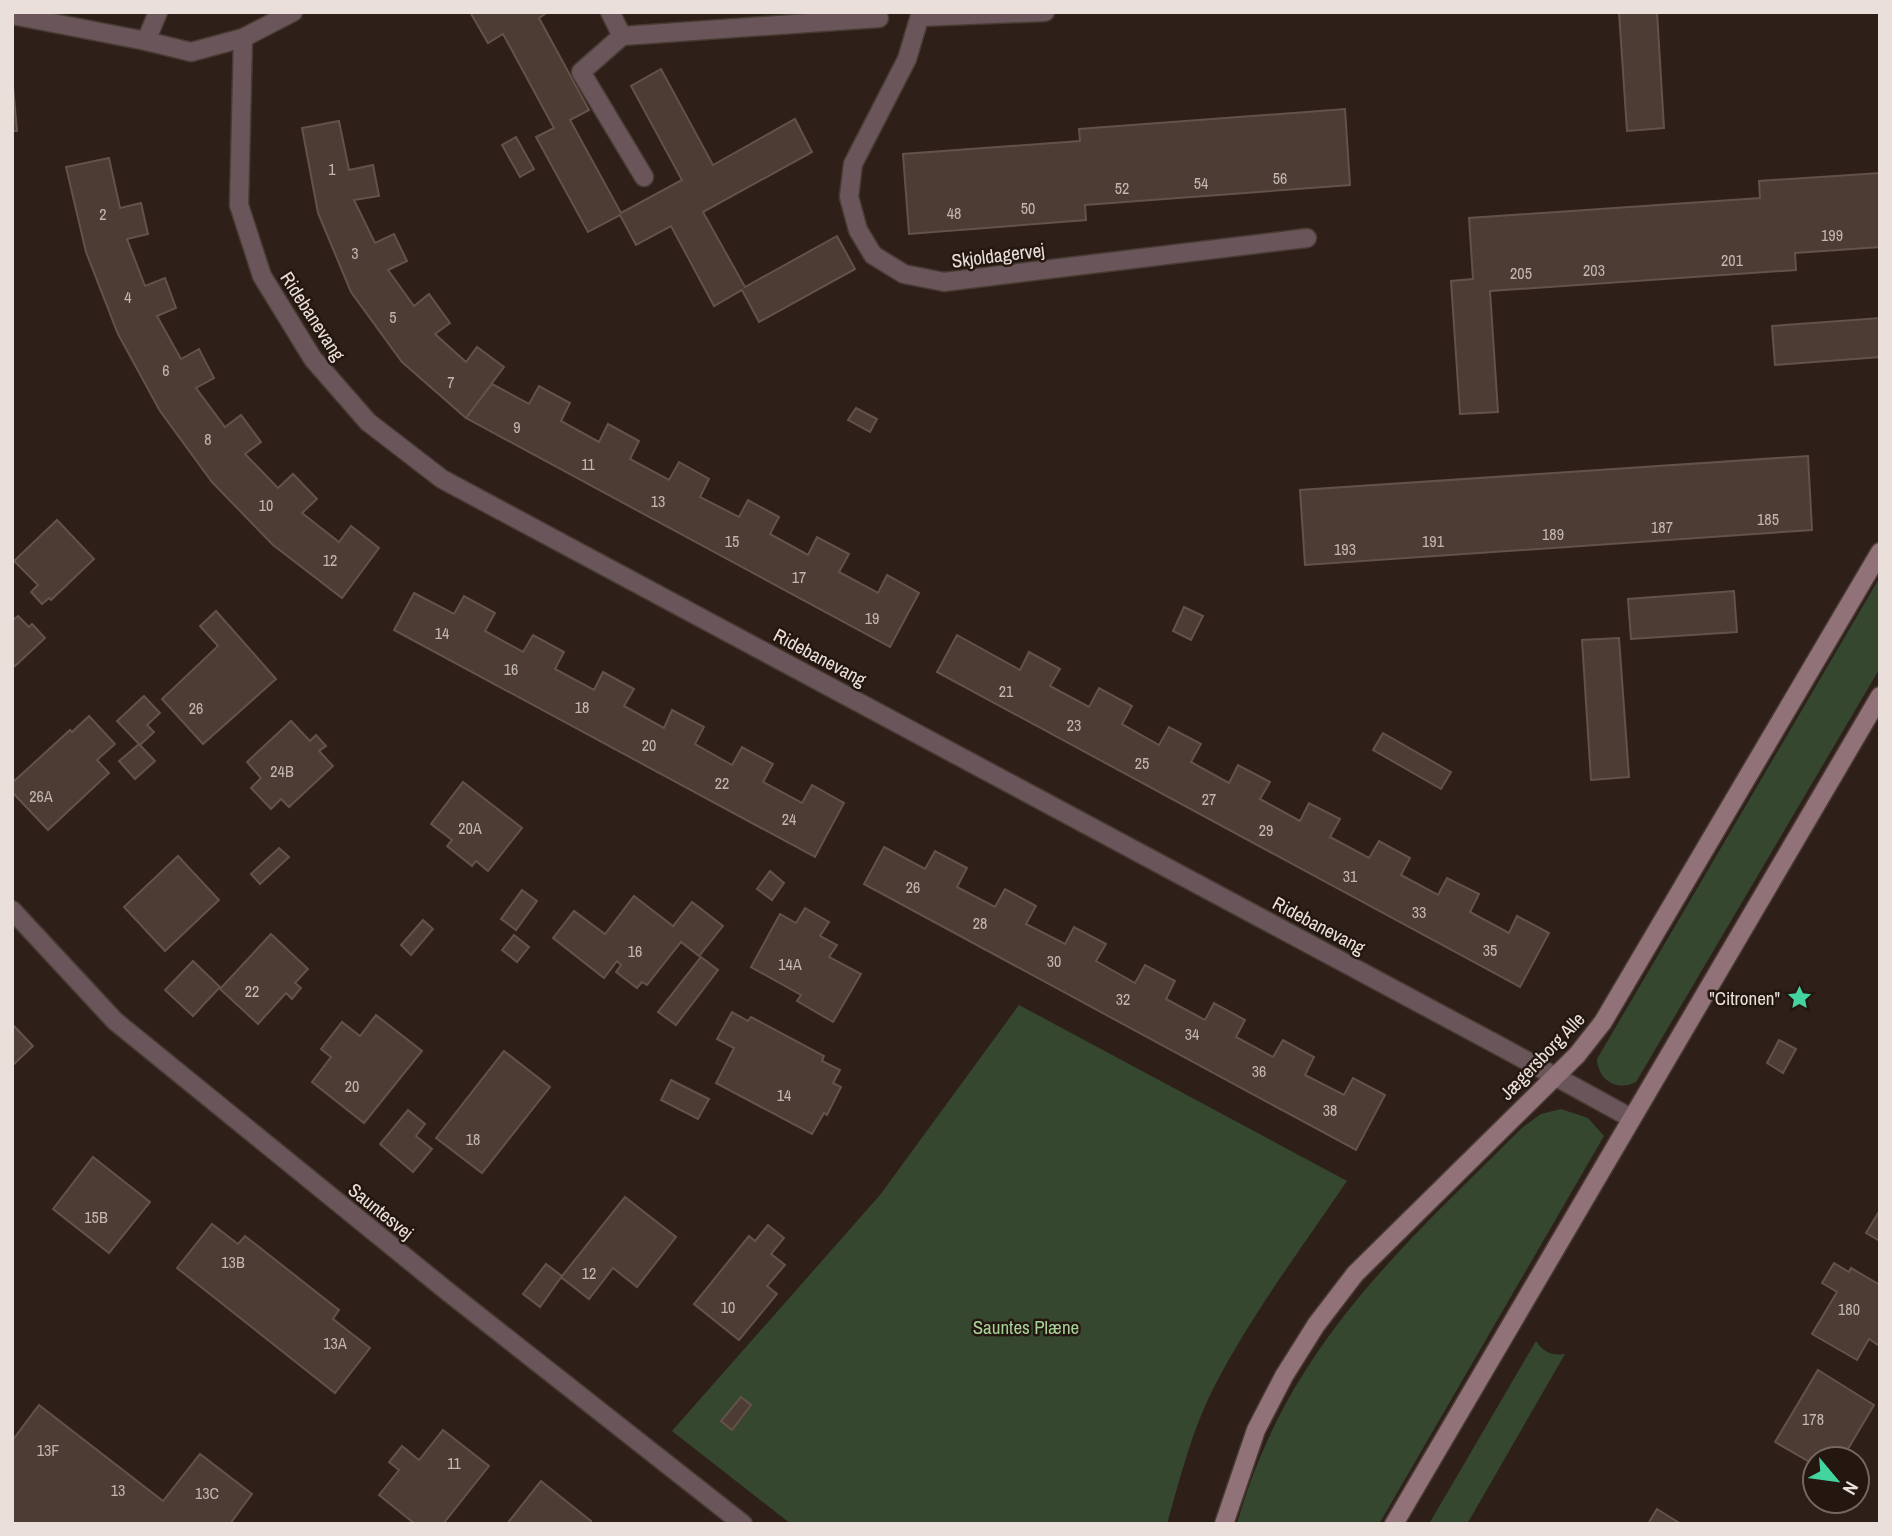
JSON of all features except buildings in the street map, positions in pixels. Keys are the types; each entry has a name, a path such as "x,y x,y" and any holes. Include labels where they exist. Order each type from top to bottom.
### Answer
{"street":[{"path":"146,41 158,12"},
{"path":"12,15 191,52 243,38 293,12"},
{"path":"610,12 622,36"},
{"name":"Skjoldagervej","path":"1045,12 921,14 907,59 853,164 849,197 858,230 873,255 904,274 944,282 1307,237"},
{"path":"644,177 581,72 622,36 878,18"},
{"name":"Ridebanevang","path":"243,38 239,205 262,276 313,359 368,422 442,479 1631,1118"},
{"name":"Jægersborg Alle","path":"1223,1524 1256,1430 1284,1376 1316,1325 1355,1274 1577,1055 1603,1022 1880,552"},
{"path":"1394,1524 1880,696"},
{"name":"Sauntesvej","path":"12,910 115,1021 447,1291 743,1524"}],"green space":[{"path":"1880,577 1880,668 1636,1082 1622,1086 1610,1082 1601,1073 1597,1059"},
{"name":"Sauntes Plæne","path":"1019,1005 1347,1181 1260,1308 1228,1360 1206,1403 1193,1437 1167,1524 791,1524 672,1431 880,1195"},
{"path":"1561,1109 1588,1118 1604,1136 1379,1524 1237,1524 1258,1462 1285,1405 1316,1354 1352,1306 1433,1216 1523,1127 1541,1114"},
{"path":"1536,1341 1548,1352 1565,1354 1467,1524 1429,1524"}],"place":[{"name":"\"Citronen\"","path":"1800,998"}]}
